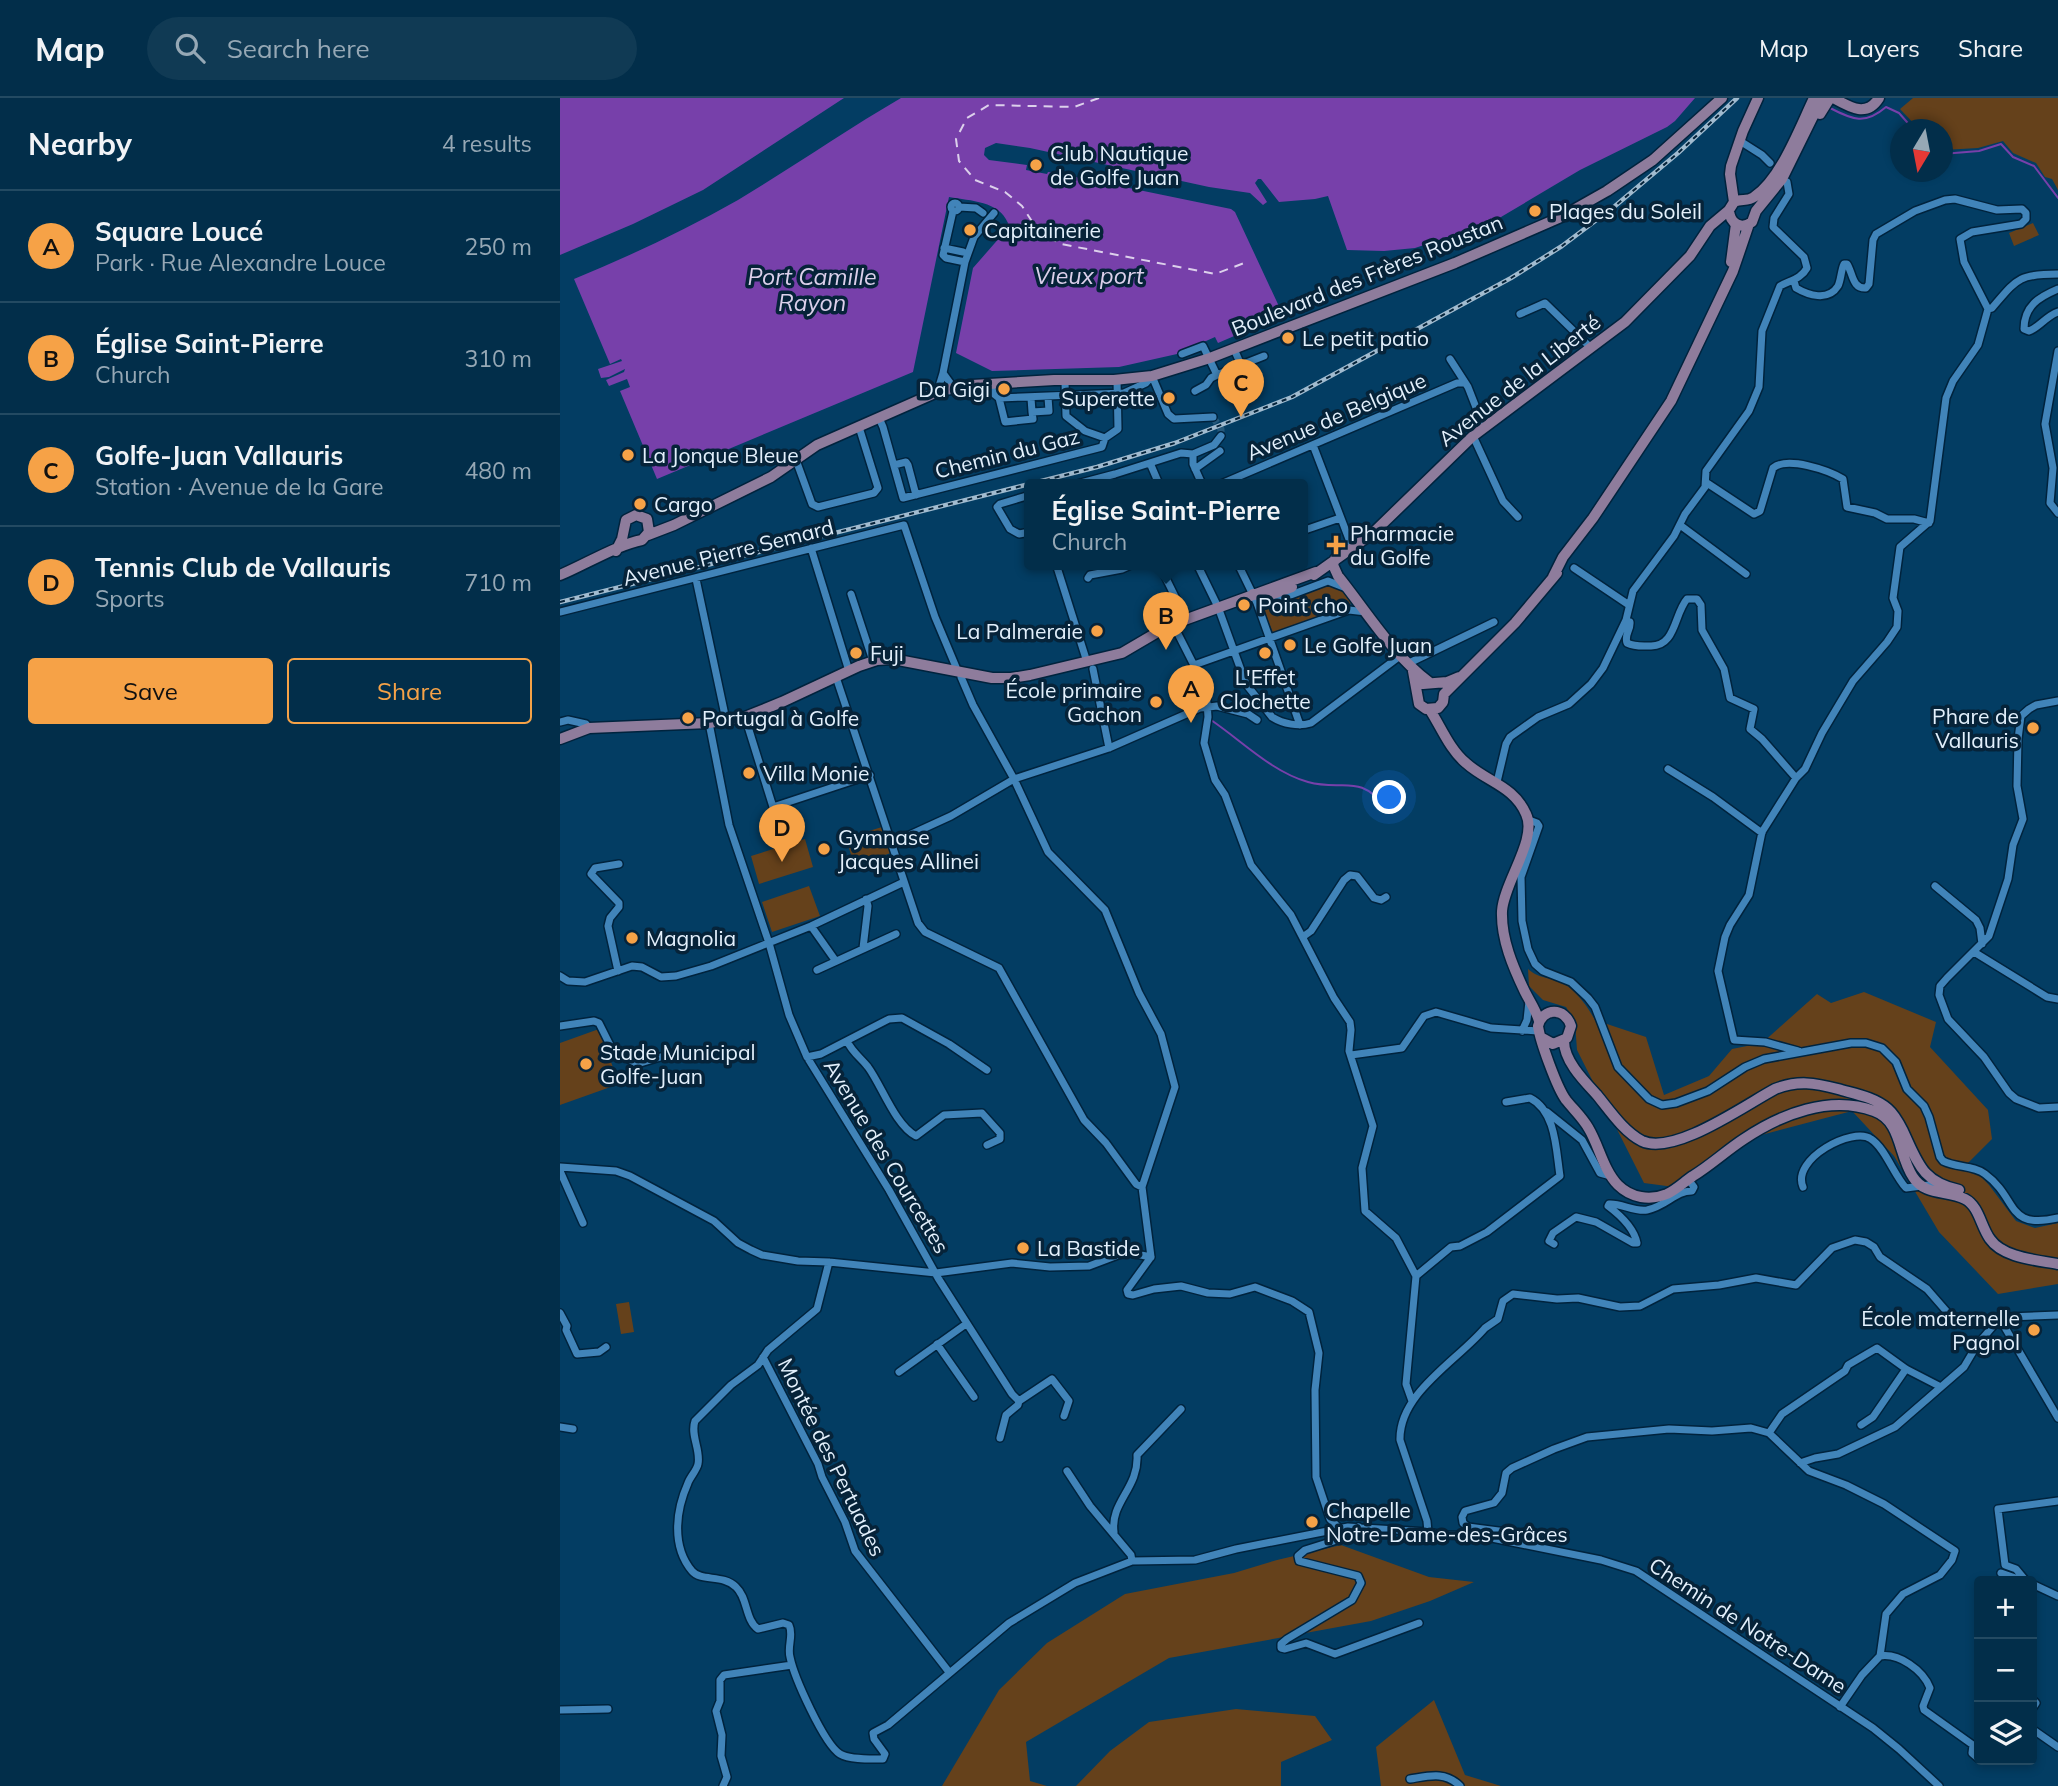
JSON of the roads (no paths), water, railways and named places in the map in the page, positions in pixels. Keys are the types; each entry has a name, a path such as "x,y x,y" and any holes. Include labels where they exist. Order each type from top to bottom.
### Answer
{"main road":[{"name":"Boulevard des Frères Roustan","path":"945,388 1040,381 1117,380 1152,376 1210,358 1467,258 1561,217 1644,166 1722,98"},
{"path":"1726,282 1733,255 1730,174 1758,98"},
{"path":"1732,214 1741,199 1749,200 1758,194 1780,165 1814,98"},
{"path":"1789,165 1822,98"},
{"path":"1444,694 1515,623 1567,560 1575,543 1671,401 1739,257 1756,211 1769,197 1833,99 1858,110 1869,108 1879,98"},
{"path":"1749,200 1756,211"},
{"path":"1732,214 1749,225"},
{"name":"Avenue de la Liberté","path":"560,739 589,728 709,723 745,717 873,661 893,659 992,678 1011,678 1090,666 1122,653 1173,624 1252,594 1268,596 1304,582 1373,533 1473,436 1591,348 1639,308 1690,256 1705,235 1717,223 1732,214"},
{"name":"Boulevard des Frères Roustan","path":"649,531 661,530 771,477 817,445 945,388 989,384"},
{"path":"560,575 616,551 634,541 642,540 649,531 647,519 636,514 626,520 616,551"},
{"path":"623,530 627,537 634,541"},
{"path":"1335,559 1333,565 1338,576 1407,664 1441,687 1443,702 1434,709 1422,707 1418,702 1418,690 1407,664"},
{"path":"1319,570 1338,576"},
{"path":"1418,690 1431,682 1447,681 1461,676"},
{"path":"1434,709 1446,736 1463,761 1516,797 1529,820 1525,843 1507,888 1502,910 1505,939 1514,969 1541,1026 1558,1088 1587,1124 1611,1176 1623,1190 1649,1199 1670,1193 1744,1138 1770,1125 1811,1108 1849,1105 1878,1113 1891,1122 1912,1176 1933,1192 1965,1199 1972,1205 1990,1240 2005,1251 2058,1264"},
{"path":"1556,1011 1566,1016 1571,1026 1564,1041 1553,1044 1541,1026 1556,1011"},
{"path":"1564,1041 1570,1059 1606,1107 1628,1131 1648,1143 1657,1145 1679,1141 1790,1083 1814,1083 1867,1097 1890,1111 1918,1164 1937,1184 1971,1195 1978,1202 1994,1234 2006,1246 2058,1258"}],"street":[{"path":"1740,141 1770,163"},
{"path":"1497,782 1510,737 1538,717 1563,708 1591,684 1603,668 1626,620 1633,591 1674,536 1707,482 1706,471 1739,427 1756,396 1761,368 1762,331 1773,301 1780,286 1803,275 1807,262 1773,230 1774,218 1789,194 1787,182"},
{"path":"1769,197 1782,207"},
{"path":"1794,281 1796,288 1808,295 1829,294 1837,286 1842,267 1847,264 1855,285 1861,289 1866,288 1869,284 1873,240 1876,234 1933,204 1955,199 1985,208 2022,209 2026,213 2026,219 2021,224 1972,232 1960,239 1964,262 1988,309 1978,345 1949,388 1929,523 1900,547 1893,598 1898,611 1897,627 1853,681 1822,733 1805,769 1796,778 1762,833 1749,895 1725,937 1718,963 1719,981 1734,1040 1765,1042 1798,1051"},
{"path":"965,262 944,257 944,248 956,209 976,208 983,213"},
{"path":"945,388 943,373 965,262 974,237 994,213"},
{"path":"944,248 962,252"},
{"path":"1988,309 1992,309 2014,282 2024,277 2058,274"},
{"path":"2058,289 2039,297 2032,304 2024,329 2034,329 2040,322 2058,312"},
{"path":"1520,314 1545,303 1591,348"},
{"path":"1182,354 1203,346 1217,375"},
{"path":"1234,349 1241,365"},
{"path":"2058,351 2045,424 2053,468 2050,503 2058,513"},
{"path":"1195,391 1206,385 1211,377 1264,356"},
{"path":"1450,359 1468,387 1484,428"},
{"path":"999,398 1117,393 1132,390 1146,383 1152,376 1168,414 1174,419 1213,416"},
{"path":"1105,438 1118,429 1117,380"},
{"path":"1032,412 1049,411 1040,381"},
{"path":"1091,381 1092,395"},
{"name":"Chemin du Gaz","path":"879,418 902,498 1102,447 1105,438 1085,432 1066,416 1065,382"},
{"name":"Avenue de Belgique","path":"1233,479 1457,383 1464,383"},
{"path":"989,384 999,398 1005,422 1033,419 1031,398"},
{"path":"796,460 812,504 818,507 874,493 878,488 859,426"},
{"path":"1096,479 1181,453 1193,454 1214,445 1221,436"},
{"path":"1473,436 1503,501 1518,517"},
{"path":"1313,445 1352,547"},
{"path":"1193,454 1194,466 1200,479"},
{"name":"Chemin du Gaz","path":"894,465 906,462 916,495"},
{"path":"1707,482 1754,514 1759,511 1773,468 1784,462 1800,464 1827,471 1843,479 1847,506 1887,519 1914,519 1929,523"},
{"path":"1150,463 1157,479"},
{"path":"1115,474 1118,479"},
{"path":"1024,497 997,507 1010,529 1019,534 1024,533"},
{"path":"1308,529 1340,518"},
{"name":"Avenue Pierre Semard","path":"560,612 904,525 935,617 958,672"},
{"path":"1679,525 1745,575"},
{"path":"811,548 849,671"},
{"path":"1574,568 1629,606"},
{"path":"1058,570 1090,666 1109,747"},
{"path":"1088,578 1090,575 1117,570"},
{"path":"1162,570 1186,619"},
{"path":"1200,570 1218,607 1246,684 1277,721 1300,725 1311,723 1407,664 1494,622"},
{"path":"1241,570 1259,607 1300,725"},
{"path":"696,579 726,720"},
{"path":"1259,607 1328,581 1351,593 1349,610"},
{"path":"850,594 873,661"},
{"path":"1626,620 1631,625 1627,633 1627,643 1636,646 1658,646 1665,643 1671,635 1682,604 1687,599 1697,599 1701,605 1702,630 1724,669 1730,698 1754,709 1750,729 1796,778"},
{"path":"1194,665 1349,610 1366,612"},
{"path":"1173,624 1206,689 1208,707 1204,743 1215,780 1225,795 1251,865 1291,915 1334,998 1350,1022 1351,1055 1373,1126 1362,1168 1366,1212 1396,1238 1416,1276 1406,1384 1412,1401"},
{"path":"958,672 1014,779 1048,852 1105,910 1139,993 1161,1034 1175,1087 1142,1187 1151,1257 1127,1290 1128,1294 1181,1286 1208,1293 1230,1294 1255,1287 1292,1301 1309,1312 1319,1343 1315,1390 1316,1477 1330,1519 1339,1528"},
{"path":"836,677 918,923 925,932 999,968 1084,1120 1106,1143 1136,1184 1142,1187"},
{"path":"2058,701 2036,705 2021,716 2017,786 2023,819 2012,845 2008,879 1992,930 1982,944 1940,986 1938,995 1948,1019 1984,1057 2016,1099 2039,1108 2058,1107"},
{"path":"892,843 951,816 1014,779 1109,747 1200,708 1217,706 1248,714 1256,720"},
{"path":"745,717 773,807 870,775"},
{"path":"560,722 568,720 586,724 589,728"},
{"name":"Avenue des Courcettes","path":"709,723 729,825 769,943 789,1015 807,1057 889,1190 966,1324 1019,1401"},
{"path":"1668,769 1713,796 1762,833"},
{"path":"1529,820 1537,823 1538,831 1521,877 1522,921 1528,949 1535,964 1544,971 1571,982 1588,998 1595,1007 1618,1067 1649,1099 1662,1105 1676,1104 1708,1091 1745,1067 1764,1059 1798,1051 1866,1043 1882,1048 1896,1062 1907,1089 1924,1106 1943,1161 1983,1172 1997,1184 2023,1219 2041,1222 2058,1218"},
{"path":"618,971 608,926 619,903 591,874 595,868 619,864"},
{"path":"1304,936 1311,931 1350,875 1357,876 1374,898 1381,900 1386,897"},
{"path":"560,976 577,983 632,966 671,978 711,966 811,926 904,883"},
{"path":"1935,886 1976,920 1982,944"},
{"path":"863,948 868,906 866,899"},
{"path":"811,926 835,960"},
{"path":"817,970 895,934"},
{"path":"1974,952 2047,997 2058,999"},
{"path":"1522,1031 1531,1002"},
{"path":"1351,1055 1402,1048 1424,1017 1436,1012 1491,1028 1522,1031 1541,1026"},
{"name":"Avenue des Courcettes","path":"807,1057 821,1054 877,1024 902,1018 949,1044 987,1070"},
{"path":"560,1026 594,1021 599,1023 612,1049 637,1065 684,1050"},
{"name":"Avenue des Courcettes","path":"847,1041 912,1134 916,1136 944,1115 982,1113 1000,1133 1000,1139 987,1146"},
{"path":"1506,1102 1530,1098 1537,1102 1582,1140 1600,1173 1611,1176"},
{"path":"1416,1276 1451,1247 1460,1246 1488,1232 1560,1176 1555,1143 1546,1112"},
{"path":"1804,1187 1801,1180 1807,1164 1819,1152 1862,1136 1873,1140 1906,1188 1937,1184"},
{"path":"583,1223 560,1169 616,1171 630,1176 714,1221 738,1243 762,1255 798,1261 936,1273 1012,1263 1049,1267 1089,1266 1126,1252 1151,1257"},
{"path":"1554,1244 1549,1241 1553,1233 1576,1217 1596,1222 1637,1243 1633,1233 1609,1204 1640,1210 1656,1208 1683,1191 1692,1191 1693,1187 1688,1179"},
{"path":"1428,1532 1427,1521 1400,1440 1399,1427 1412,1401 1485,1328 1498,1319 1503,1301 1513,1294 1557,1299 1578,1298 1620,1307 1640,1306 1673,1289 1756,1278 1796,1285 1832,1248 1855,1240 1874,1247 1880,1257 1927,1289 1954,1320 1963,1325 2058,1315"},
{"path":"829,1262 817,1310 768,1350 750,1373 731,1385 695,1421 693,1427 698,1464 687,1483 677,1518 677,1530 683,1556 693,1573 718,1577 739,1589 752,1625 758,1629 783,1623 789,1625 792,1630 789,1654 799,1688 837,1753 883,1759 885,1754 874,1739 873,1733 888,1725 996,1632 1075,1584 1132,1561 1131,1555 1090,1506 1067,1471"},
{"path":"560,1313 577,1354 599,1352 606,1347"},
{"path":"1800,1463 1838,1454 1895,1427 1964,1367 1977,1345 2000,1319"},
{"path":"2000,1319 2058,1418"},
{"path":"899,1372 966,1324"},
{"path":"937,1344 974,1397"},
{"path":"1769,1433 1782,1413 1845,1371 1848,1365 1877,1348 1906,1369 1940,1386"},
{"name":"Montée des Pertuades","path":"764,1357 818,1464 845,1522 855,1551 949,1672"},
{"path":"1861,1425 1873,1417 1906,1369"},
{"path":"1000,1438 1006,1415 1019,1401 1052,1379 1069,1401 1064,1416"},
{"path":"1114,1532 1112,1521 1115,1512 1138,1471 1137,1455 1181,1409"},
{"path":"560,1427 573,1429"},
{"path":"1517,1543 1518,1537 1514,1533 1468,1527 1463,1523 1462,1517 1465,1511 1471,1508 1494,1503 1502,1493 1506,1474 1512,1468 1553,1448 1587,1437 1646,1430 1712,1431 1751,1428 1769,1433 1809,1471 1884,1504 1955,1551 1940,1576 1903,1594 1886,1614 1880,1656 1862,1675 1840,1707"},
{"path":"2021,1576 2016,1569 2005,1565 1998,1509 2058,1501"},
{"path":"1359,1527 1356,1534 1305,1550 1298,1556 1299,1561 1358,1576 1361,1583 1352,1600 1287,1639 1281,1644 1281,1648 1306,1643 1335,1654 1419,1623"},
{"name":"Chemin de Notre-Dame","path":"1132,1561 1195,1560 1339,1528 1359,1527 1482,1536 1601,1560 1636,1571 1840,1707 1899,1749 1936,1785"},
{"path":"2001,1573 2010,1576"},
{"path":"2037,1586 2058,1596"},
{"path":"1880,1656 1895,1656 1927,1681 1930,1688 1924,1710 1973,1745 1974,1755"},
{"path":"723,1786 727,1777 721,1756 722,1735 716,1711 720,1701 720,1680 724,1675 747,1670 792,1665"},
{"path":"560,1710 608,1709"},
{"path":"2037,1732 2058,1747"},
{"path":"1410,1779 1438,1774 1453,1779 1460,1786"}],"water":[{"path":"560,98 844,98 703,190 560,255"},
{"path":"901,98 1695,98 1667,127 1580,170 1501,217 1415,248 1384,251 1347,250 1328,196 1279,202 1261,179 1258,179 1255,183 1267,202 1263,205 1250,193 996,143 985,148 984,155 989,160 1027,165 1026,170 1061,174 1231,209 1235,212 1283,315 1218,343 1215,337 1177,354 1119,367 992,371 956,353 973,268 1001,236 1008,223 998,210 991,206 949,197 913,372 657,479 620,391 630,387 627,379 609,386 606,380 625,369 601,378 598,369 622,361 621,359 610,364 574,279 718,211"}],"waterway":[{"path":"1830,108 1859,119 1879,113 1886,107 1899,113 1904,119"},
{"path":"1953,153 1979,151 2001,144 2013,157 2034,166 2058,198"},
{"path":"1211,720 1282,771 1321,785 1359,787 1377,797 1387,808"}],"tunnel":[{"path":"1213,417 1221,429 1221,436"}],"railway":[{"path":"1049,479 1175,443 1292,397 1511,278 1562,246 1615,206 1737,98"},
{"path":"560,602 1024,485"}],"place":[{"name":"Club Nautique de Golfe Juan","path":"1036,165"},
{"name":"Plages du Soleil","path":"1535,211"},
{"name":"Capitainerie","path":"970,230"},
{"name":"Le petit patio","path":"1288,338"},
{"name":"Da Gigi","path":"1004,389"},
{"name":"Superette","path":"1169,398"},
{"name":"Golfe-Juan Vallauris","path":"1241,417"},
{"name":"La Jonque Bleue","path":"628,455"},
{"name":"Cargo","path":"640,504"},
{"name":"Pharmacie du Golfe","path":"1336,545"},
{"name":"Point cho","path":"1244,605"},
{"name":"La Palmeraie","path":"1097,631"},
{"name":"Le Golfe Juan","path":"1290,645"},
{"name":"Église Saint-Pierre","path":"1166,650"},
{"name":"Fuji","path":"856,653"},
{"name":"L'Effet Clochette","path":"1265,653"},
{"name":"École primaire Gachon","path":"1156,702"},
{"name":"Portugal à Golfe","path":"688,718"},
{"name":"Square Loucé","path":"1191,723"},
{"name":"Phare de Vallauris","path":"2033,728"},
{"name":"Villa Monie","path":"749,773"},
{"name":"Gymnase Jacques Allinei","path":"824,849"},
{"name":"Tennis Club de Vallauris","path":"782,862"},
{"name":"Magnolia","path":"632,938"},
{"name":"Stade Municipal Golfe-Juan","path":"586,1064"},
{"name":"La Bastide","path":"1023,1248"},
{"name":"École maternelle Pagnol","path":"2034,1330"},
{"name":"Chapelle Notre-Dame-des-Grâces","path":"1312,1522"}],"water label":[{"name":"Vieux port","path":"1089,275"},
{"name":"Port Camille Rayon","path":"812,289"}]}
